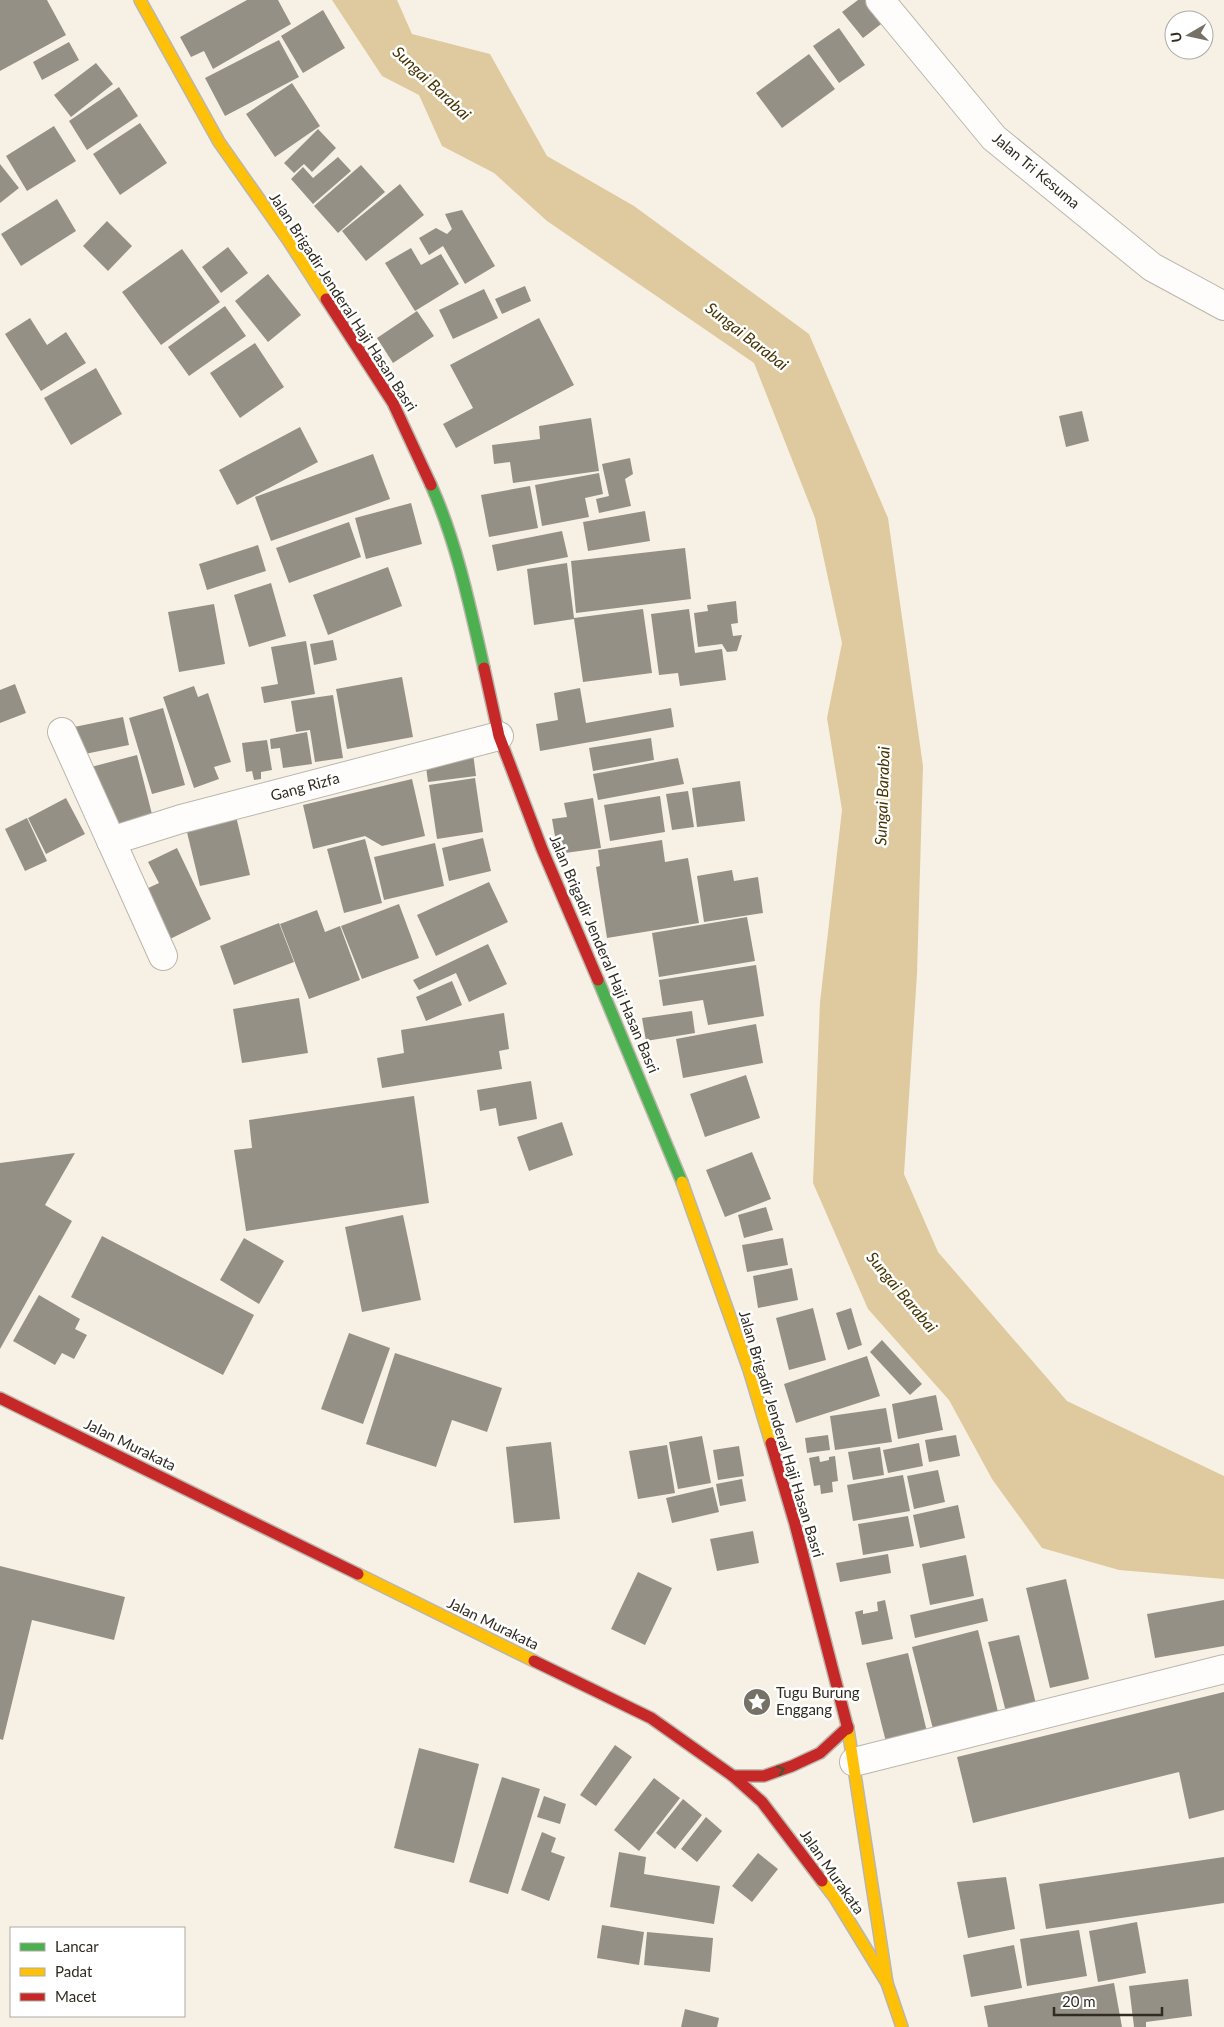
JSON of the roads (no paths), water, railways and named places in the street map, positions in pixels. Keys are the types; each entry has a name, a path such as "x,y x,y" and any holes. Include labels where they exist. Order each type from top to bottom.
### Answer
{"main road":[{"name":"Jalan Brigadir Jenderal Haji Hasan Basri","path":"140,0 219,142 288,240 393,403 438,501 466,589 499,736 542,849 677,1166 749,1370 795,1524 848,1727 887,1983"},
{"name":"Jalan Murakata","path":"0,1398 651,1718 733,1776 762,1802 835,1898 887,1983"},
{"path":"733,1776 764,1776 792,1766 820,1753 848,1727"},
{"path":"887,1983 902,2027"}],"street":[{"name":"Jalan Tri Kesuma","path":"880,0 994,138 1152,267 1224,306"},
{"path":"62,732 163,956"},
{"name":"Gang Rizfa","path":"111,841 200,814 499,736"},
{"path":"854,1762 1224,1669"}],"water":[{"name":"Sungai Barabai","path":"332,0 397,0 412,34 490,54 547,156 634,206 809,334 888,518 923,766 917,974 904,1174 938,1252 1067,1401 1224,1476 1224,1579 1119,1570 1042,1548 992,1479 949,1400 868,1309 813,1183 820,1002 842,810 827,718 842,643 815,518 754,363 547,221 494,173 442,146 419,95 382,76"}],"place":[{"name":"Tugu Burung Enggang","path":"757,1702"}]}
